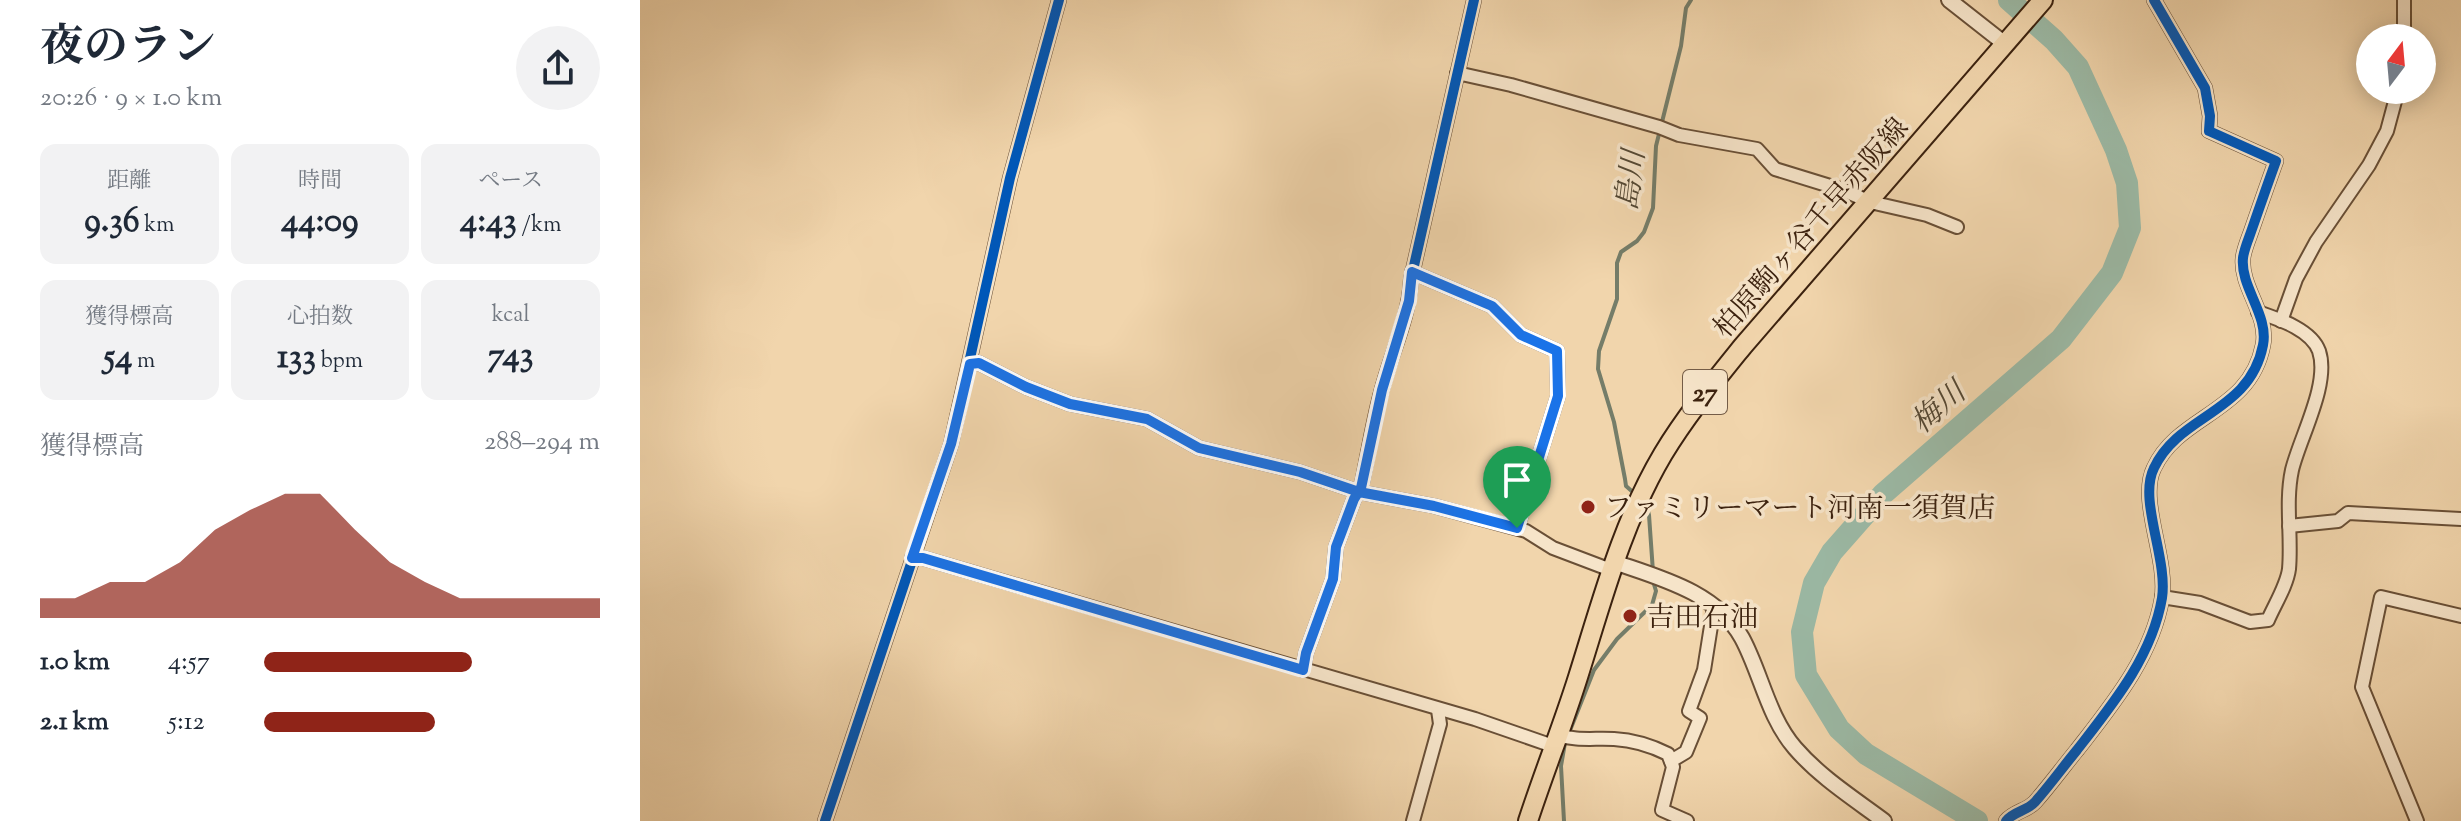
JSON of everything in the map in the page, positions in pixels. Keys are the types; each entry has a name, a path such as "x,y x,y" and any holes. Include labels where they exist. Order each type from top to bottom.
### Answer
{"main road":[{"name":"柏原駒ヶ谷千早赤阪線","path":"1528,821 1613,566 1650,477 1696,404 2043,0"}],"street":[{"path":"825,821 951,444 1010,178 1059,0"},
{"path":"1303,670 1306,653 1333,579 1336,547 1359,492 1382,390 1409,301 1412,272 1474,0"},
{"path":"1949,0 2008,41"},
{"path":"2007,820 2012,814 2032,806 2107,711 2142,657 2162,597 2162,561 2148,492 2152,469 2164,452 2190,429 2236,396 2256,372 2264,341 2258,312 2245,278 2243,257 2276,161 2209,131 2205,88 2154,0"},
{"path":"2404,0 2404,24"},
{"path":"1457,73 1511,85 1679,135 1757,149 1775,169 1843,190 1870,202 1927,215 1957,227"},
{"path":"2281,321 2296,279 2316,242 2369,165 2387,131 2394,104"},
{"path":"1412,272 1492,306 1521,335 1557,351 1558,396 1517,528"},
{"path":"2162,597 2200,603 2250,622 2268,620 2289,572 2288,508 2292,471 2314,404 2322,362 2318,346 2301,331 2258,312"},
{"path":"970,364 979,363 1026,387 1070,404 1147,419 1199,448 1300,472 1359,492 1434,506 1517,528 1553,548 1689,590 1714,607 1742,638 1764,694 1793,746 1830,781 1884,821"},
{"path":"2289,526 2338,521 2348,513 2461,519"},
{"path":"912,558 923,558 1090,605 1438,710 1555,741 1617,739 1655,748 1668,754 1673,767 1662,810 1687,821"},
{"path":"2417,821 2362,687 2381,597 2461,616"},
{"path":"1671,761 1686,752 1700,718 1689,711 1704,670 1714,607"},
{"path":"1413,821 1440,724 1438,710"}],"waterway":[{"name":"島川","path":"1635,494 1626,486 1614,422 1598,369 1599,351 1617,299 1617,263 1621,252 1644,232 1653,208 1656,146 1681,46 1686,8 1691,0"},
{"name":"梅川","path":"1977,821 1866,754 1839,729 1806,675 1802,632 1814,583 1832,552 1883,494 2061,339 2112,273 2130,228 2127,183 2116,150 2078,67 2054,40 2009,0"},
{"name":"島川","path":"1647,507 1653,572"},
{"name":"島川","path":"1564,821 1561,766 1565,743 1594,670 1617,639 1652,605 1656,591 1653,581"}],"cycle path":[{"path":"825,821 951,444 1010,178 1059,0"},
{"path":"1303,670 1306,653 1333,579 1336,547 1361,488 1379,401 1404,321 1474,0"},
{"path":"2006,821 2041,796 2104,716 2140,660 2157,620 2162,598 2161,565 2149,496 2154,468 2165,450 2180,436 2244,385 2256,368 2263,345 2262,323 2246,280 2243,258 2276,161 2209,131 2205,88 2154,0"}],"place":[{"name":"ファミリーマート河南一須賀店","path":"1588,507"},
{"name":"吉田石油","path":"1630,616"}],"route":[{"path":"1517,528 1434,506 1359,492 1300,472 1199,448 1147,419 1070,404 1026,387 979,363 970,364 951,444 912,558 923,558 1105,610 1303,670 1306,653 1333,579 1336,547 1354,499 1359,492 1361,488 1382,390 1409,301 1412,272 1492,306 1521,335 1557,351 1558,396 1517,528"}]}
